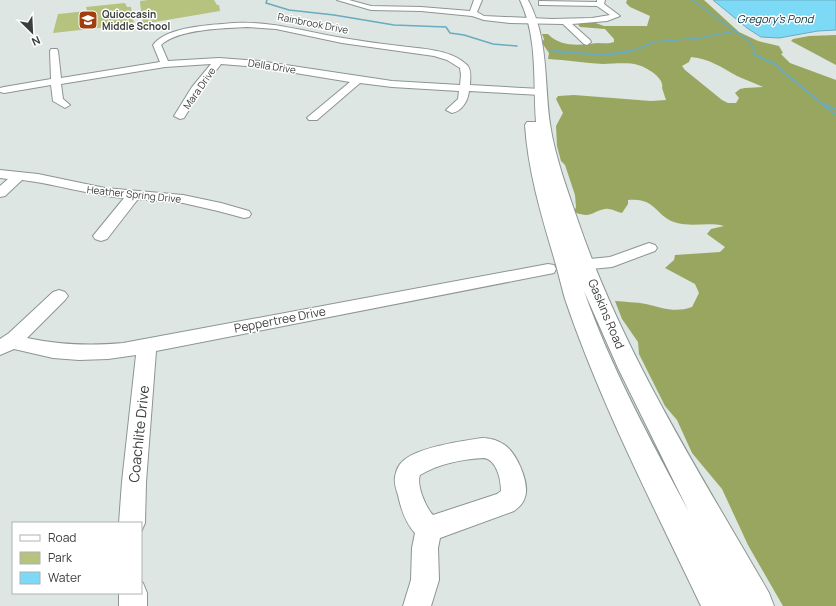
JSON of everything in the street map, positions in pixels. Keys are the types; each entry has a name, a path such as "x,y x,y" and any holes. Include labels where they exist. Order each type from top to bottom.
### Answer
{"main road":[{"name":"Gaskins Road","path":"516,0 528,21 542,84 535,91 561,195 567,267 587,326 626,416 720,606"},
{"name":"Gaskins Road","path":"524,0 530,12 528,21"},
{"name":"Gaskins Road","path":"567,267 597,295 625,357 656,419 756,606"}],"street":[{"path":"341,0 371,8 421,9 474,14 485,18 528,21 609,19 616,16 600,2 542,3"},
{"path":"474,14 473,13 478,0"},
{"path":"565,20 587,42"},
{"name":"Rainbrook Drive","path":"165,64 157,45 168,36 232,26 262,25 446,57 459,62 466,70 464,88"},
{"path":"54,52 58,101 65,106"},
{"name":"Della Drive","path":"4,90 165,64 219,61 259,64 358,80 402,85 535,91"},
{"name":"Mara Drive","path":"180,116 196,89 219,61"},
{"path":"313,118 358,80"},
{"path":"452,110 461,102 464,88"},
{"name":"Heather Spring Drive","path":"0,174 20,175 105,192 183,199 244,214"},
{"path":"0,193 20,175"},
{"path":"101,236 134,195"},
{"name":"Peppertree Drive","path":"6,345 78,353 105,352 522,273 623,259 649,248"},
{"path":"6,345 40,316 59,296"},
{"name":"Coachlite Drive","path":"132,522 134,482 148,345"},
{"path":"416,606 425,580 425,548 429,529"},
{"path":"133,594 133,606"}],"green space":[{"path":"214,0 217,5 219,5 220,11 143,24 140,1"},
{"path":"627,0 704,0 739,32 758,41 779,46 783,53 781,54 790,63 836,80 836,606 783,606 748,545 722,489 692,453 677,420 665,406 639,354 638,342 622,319 615,301 642,303 674,310 692,307 699,293 695,284 665,268 674,260 675,255 720,252 725,247 707,234 711,229 724,226 712,224 689,225 677,223 664,216 645,201 638,200 628,200 628,204 622,213 607,209 588,215 574,212 576,207 575,195 565,165 561,161 557,146 556,126 563,113 556,99 558,96 574,95 651,101 666,100 661,80 641,66 634,64 603,64 548,59 549,53 542,43 544,39 542,34 548,34 559,42 565,44 614,42 614,39 605,29 580,27 577,23 593,22 604,26 647,26 650,16 630,7 626,3","holes":["691,57 715,64 737,76 763,87 740,89 735,93 739,98 736,103 728,103 722,100 682,66 689,62"]},
{"path":"125,3 127,7 131,7 134,24 53,33 58,14 87,11 86,7"},
{"path":"836,35 836,65 791,41 793,39 809,36"}],"water":[{"name":"Gregory's Pond","path":"713,0 836,0 836,30 818,31 779,38 761,37 747,28"}],"waterway":[{"path":"267,0 266,3 289,10 334,15 394,25 446,27 450,33 464,35 493,44 517,46"},
{"path":"692,0 735,31"},
{"path":"625,52 638,49 653,42 700,38 735,31"},
{"path":"735,31 750,42 755,52"},
{"path":"550,51 568,52"},
{"path":"555,51 601,54 629,51"},
{"path":"755,52 755,55 777,65 781,70 836,115"},
{"path":"826,105 836,109"}],"place":[{"name":"Quioccasin Middle School","path":"88,20"}]}
